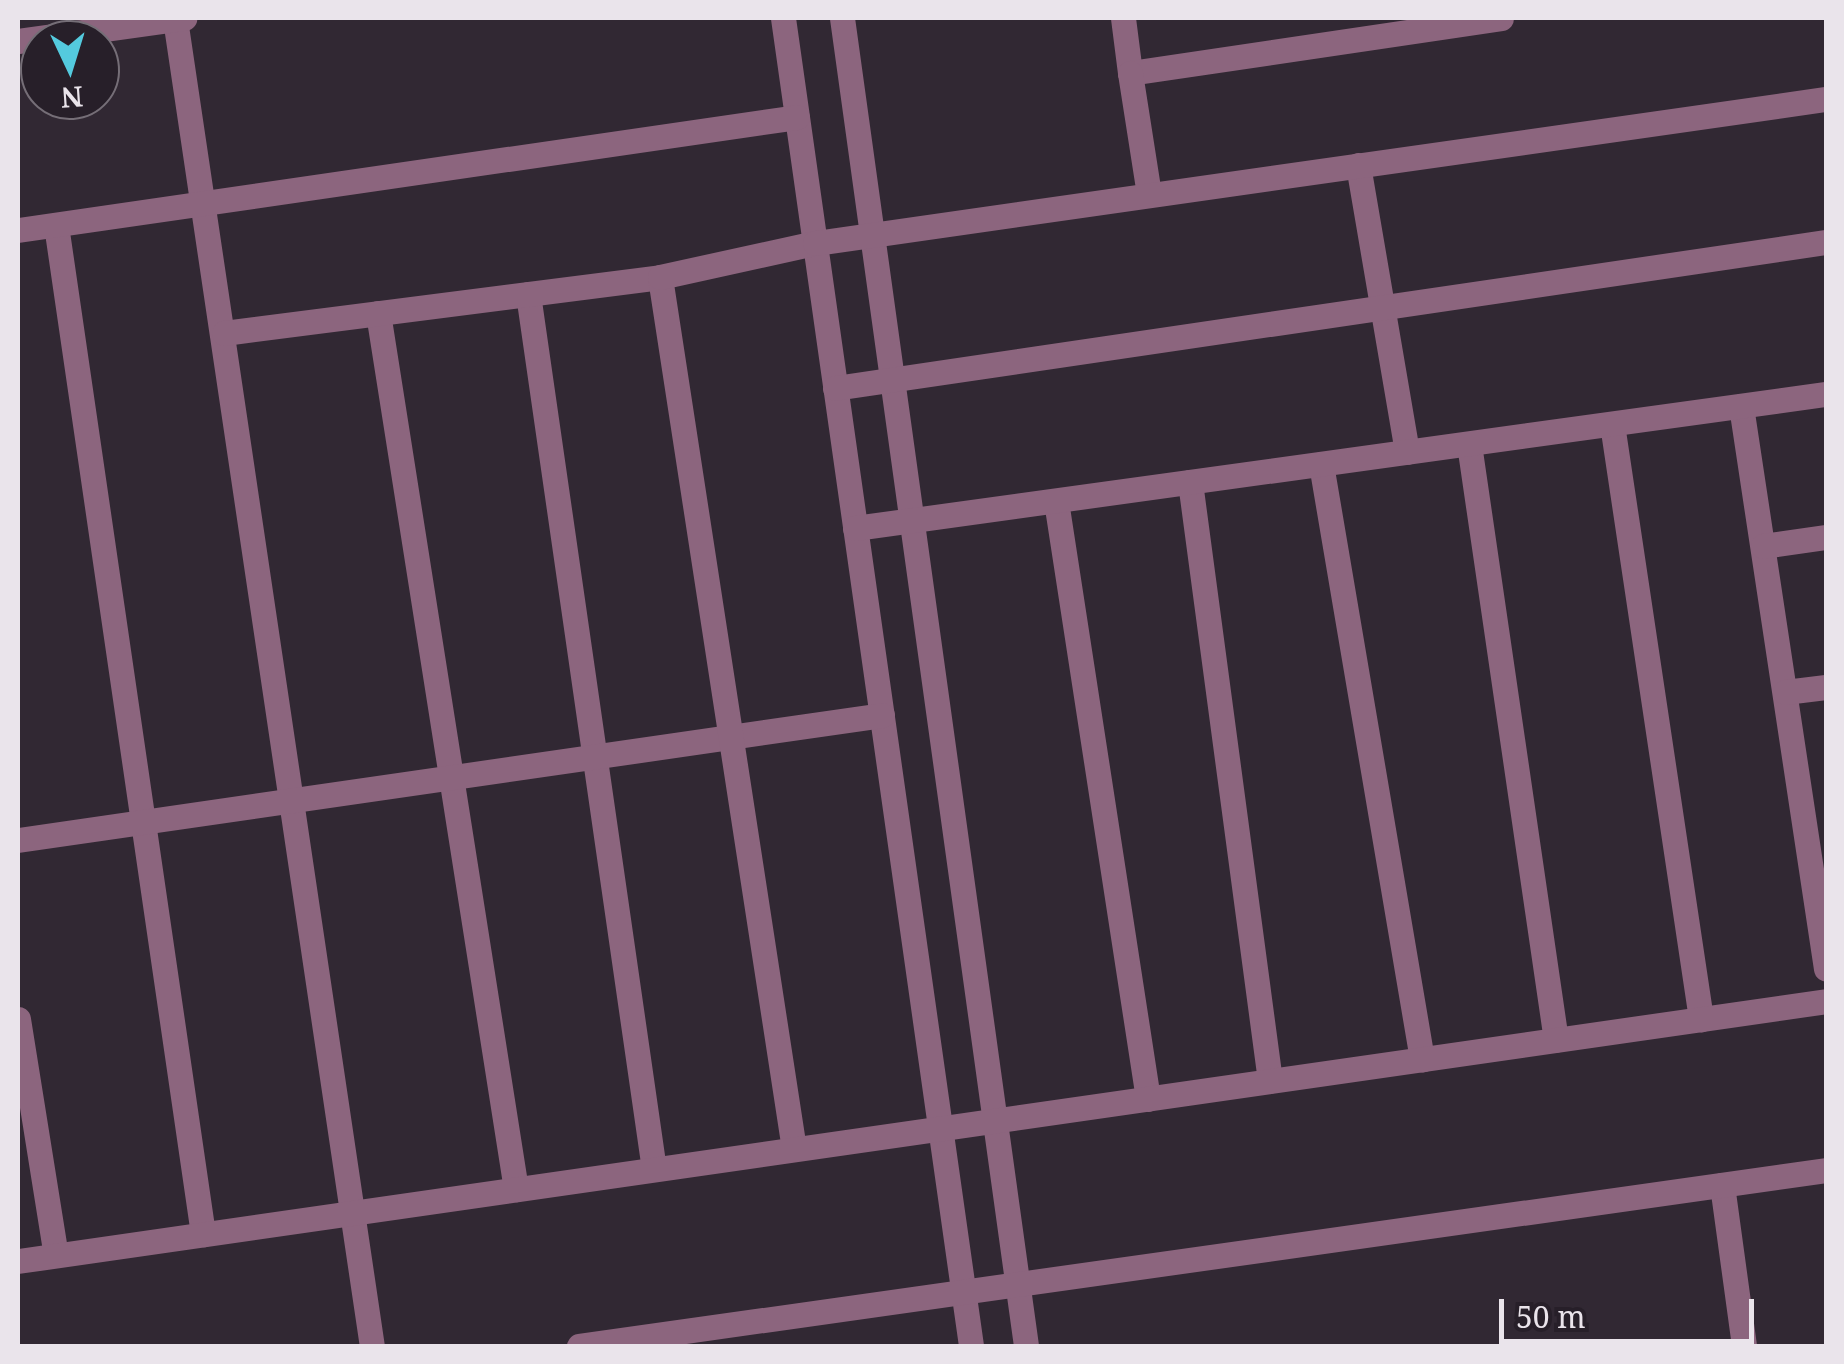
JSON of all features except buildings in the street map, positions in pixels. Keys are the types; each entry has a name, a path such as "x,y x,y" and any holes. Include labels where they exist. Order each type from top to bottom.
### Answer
{"street":[{"path":"120,22 184,18"},
{"path":"783,18 971,1346"},
{"path":"842,18 1026,1346"},
{"path":"1123,18 1149,195"},
{"path":"1130,73 1501,18"},
{"path":"174,19 298,799 372,1346"},
{"path":"224,332 660,277 872,234 1826,99"},
{"path":"18,230 797,117"},
{"path":"1358,165 1386,306 1407,452"},
{"path":"56,224 203,1234"},
{"path":"835,388 1826,242"},
{"path":"660,277 794,1150"},
{"path":"528,294 654,1170"},
{"path":"378,313 516,1189"},
{"path":"856,528 1826,394"},
{"path":"1742,406 1826,968"},
{"path":"1612,424 1700,1020"},
{"path":"1469,444 1556,1040"},
{"path":"1321,464 1422,1059"},
{"path":"1190,482 1270,1081"},
{"path":"1056,501 1148,1099"},
{"path":"1762,546 1826,537"},
{"path":"1784,692 1826,687"},
{"path":"18,840 731,741 882,715"},
{"path":"18,1261 1826,1002"},
{"path":"18,1020 56,1255"},
{"path":"579,1346 1826,1170"},
{"path":"1722,1185 1744,1346"}]}
